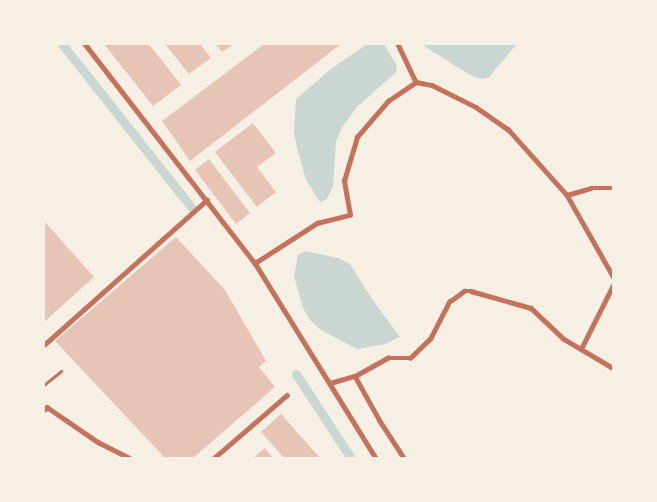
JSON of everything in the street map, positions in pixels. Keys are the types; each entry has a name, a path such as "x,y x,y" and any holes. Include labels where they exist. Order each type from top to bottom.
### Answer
{"street":[{"path":"85,44 256,263 376,458"},
{"path":"398,44 416,82"},
{"path":"256,263 317,223 350,215 344,181 357,137 373,115 388,101 416,82 432,85 476,107 508,129 567,195 613,276"},
{"path":"567,195 591,188 613,188"},
{"path":"44,345 208,200"},
{"path":"581,349 613,285"},
{"path":"330,383 356,376 388,358 410,358 430,339 449,302 464,291 471,291 532,308 564,339 613,368"},
{"path":"356,376 380,421 404,458"},
{"path":"214,458 287,396"},
{"path":"44,410 47,407 98,442 129,458"}],"lane":[{"path":"44,385 61,370"}],"shaded area":[{"path":"367,44 384,44 397,66 396,72 357,107 341,129 336,142 333,186 327,199 320,202 306,180 297,148 294,133 296,99 331,69"},
{"path":"421,44 517,44 489,77 482,79 470,75"},
{"path":"305,251 338,258 350,264 372,299 400,337 385,344 357,349 321,330 310,320 303,308 294,276 298,255"}],"building":[{"path":"104,44 149,44 181,85 153,106"},
{"path":"165,44 200,44 211,58 189,74"},
{"path":"215,44 234,44 222,52"},
{"path":"264,44 341,44 190,161 162,121"},
{"path":"253,123 276,153 257,167 276,192 257,207 215,152"},
{"path":"209,159 250,213 236,224 195,170"},
{"path":"44,221 94,277 44,322"},
{"path":"176,237 225,290 266,361 259,367 275,387 193,458 165,458 55,341"},
{"path":"281,414 320,458 284,458 261,432"},
{"path":"265,448 273,458 253,458"}],"waterway":[{"path":"62,44 191,207"},
{"path":"296,374 351,458"}]}
